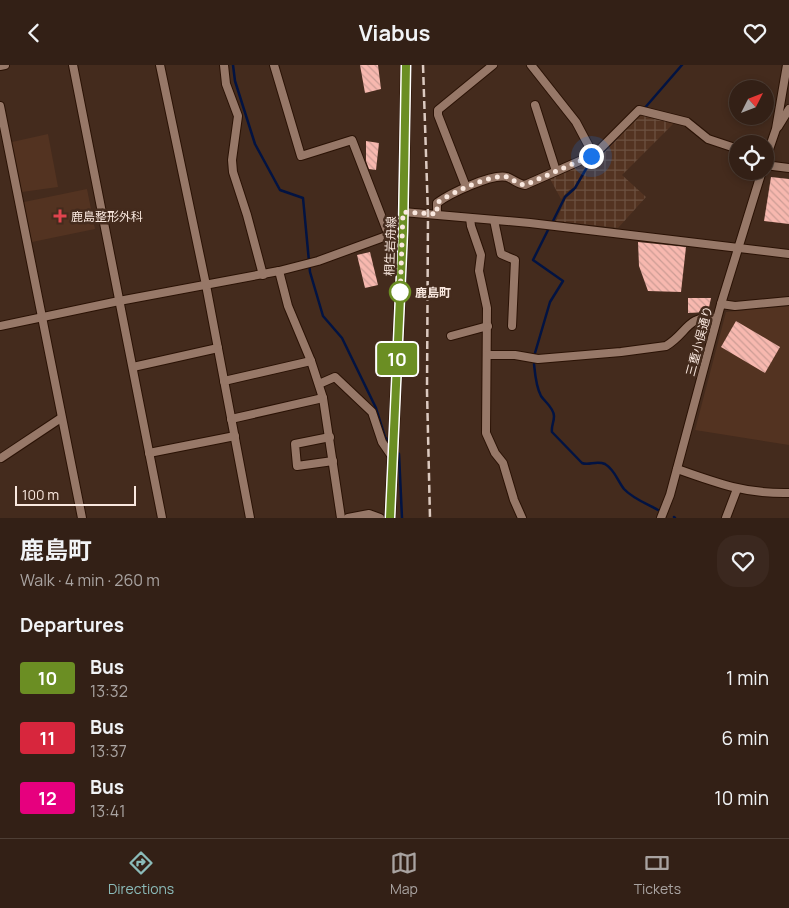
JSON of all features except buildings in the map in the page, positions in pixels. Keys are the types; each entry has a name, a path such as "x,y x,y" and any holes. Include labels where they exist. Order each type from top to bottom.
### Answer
{"main road":[{"name":"桐生岩舟線","path":"390,518 403,231 406,65"}],"street":[{"path":"0,66 4,65"},
{"path":"73,65 162,518"},
{"path":"160,65 206,285 250,518"},
{"path":"224,65 226,84 238,116 232,160 233,172 247,215 262,275"},
{"path":"274,65 301,156 352,140 389,235"},
{"path":"466,187 438,115 438,110 493,65"},
{"path":"531,65 576,122 593,154"},
{"path":"774,135 782,100 787,65"},
{"path":"536,105 556,171"},
{"path":"0,106 82,518"},
{"path":"776,129 783,121 789,109"},
{"path":"437,214 437,203 466,187 491,179 506,177 520,185 525,185 593,154 639,110 687,122 708,139 729,146"},
{"path":"774,163 789,168"},
{"name":"三重小俣通り","path":"661,518 670,495 737,247 759,180"},
{"path":"403,212 530,223 789,254"},
{"path":"470,218 481,255 479,271 486,297 488,326 486,433 495,453 503,463 514,500 522,518"},
{"path":"494,220 502,253 515,260 512,326"},
{"path":"0,326 119,301 279,271 318,261 403,231"},
{"path":"279,271 288,306 311,361 323,398 341,518"},
{"path":"721,304 735,306 789,301"},
{"path":"487,355 515,355 538,359 666,346 692,321 717,318"},
{"path":"451,335 488,326"},
{"path":"132,367 218,348"},
{"path":"224,381 311,361"},
{"path":"319,384 335,377 361,400 372,412 382,442 393,457"},
{"path":"231,419 323,398"},
{"path":"1,458 62,418"},
{"path":"149,453 235,436"},
{"path":"330,437 295,444 297,466 333,461"},
{"path":"677,469 737,489 789,493"},
{"path":"726,518 737,489"},
{"path":"348,518 369,514 380,518"}],"shaded area":[{"path":"639,113 676,121 622,175 646,197 618,228 556,221 567,196 575,190 573,188 568,191 561,199 549,177 598,154"},
{"path":"48,134 58,187 22,192 12,142"},
{"name":"鹿島整形外科","path":"87,189 95,229 32,242 24,202"},
{"path":"789,306 789,445 695,430 726,312"}],"waterway":[{"path":"233,65 235,81 255,144 280,190 303,198 310,272 323,316 342,338 376,408 385,437 390,443"},
{"path":"643,110 682,65"},
{"path":"552,223 565,197 575,188 586,169 619,135"},
{"path":"535,353 550,302 563,281 533,260 549,228"},
{"path":"534,364 539,392 554,413 552,432 582,463 605,464 616,475 627,492 658,510"},
{"path":"396,451 399,454 402,518"}],"railway":[{"path":"423,65 428,214 427,391 430,518"}],"bus line":[{"name":"10","path":"390,518 403,231 406,65"}],"place":[{"name":"鹿島整形外科","path":"60,216"},
{"name":"鹿島町","path":"400,292"}],"route":[{"path":"400,292 400,300 403,212 437,214 437,203 466,187 491,179 506,177 520,185 525,185 591,156"}]}
